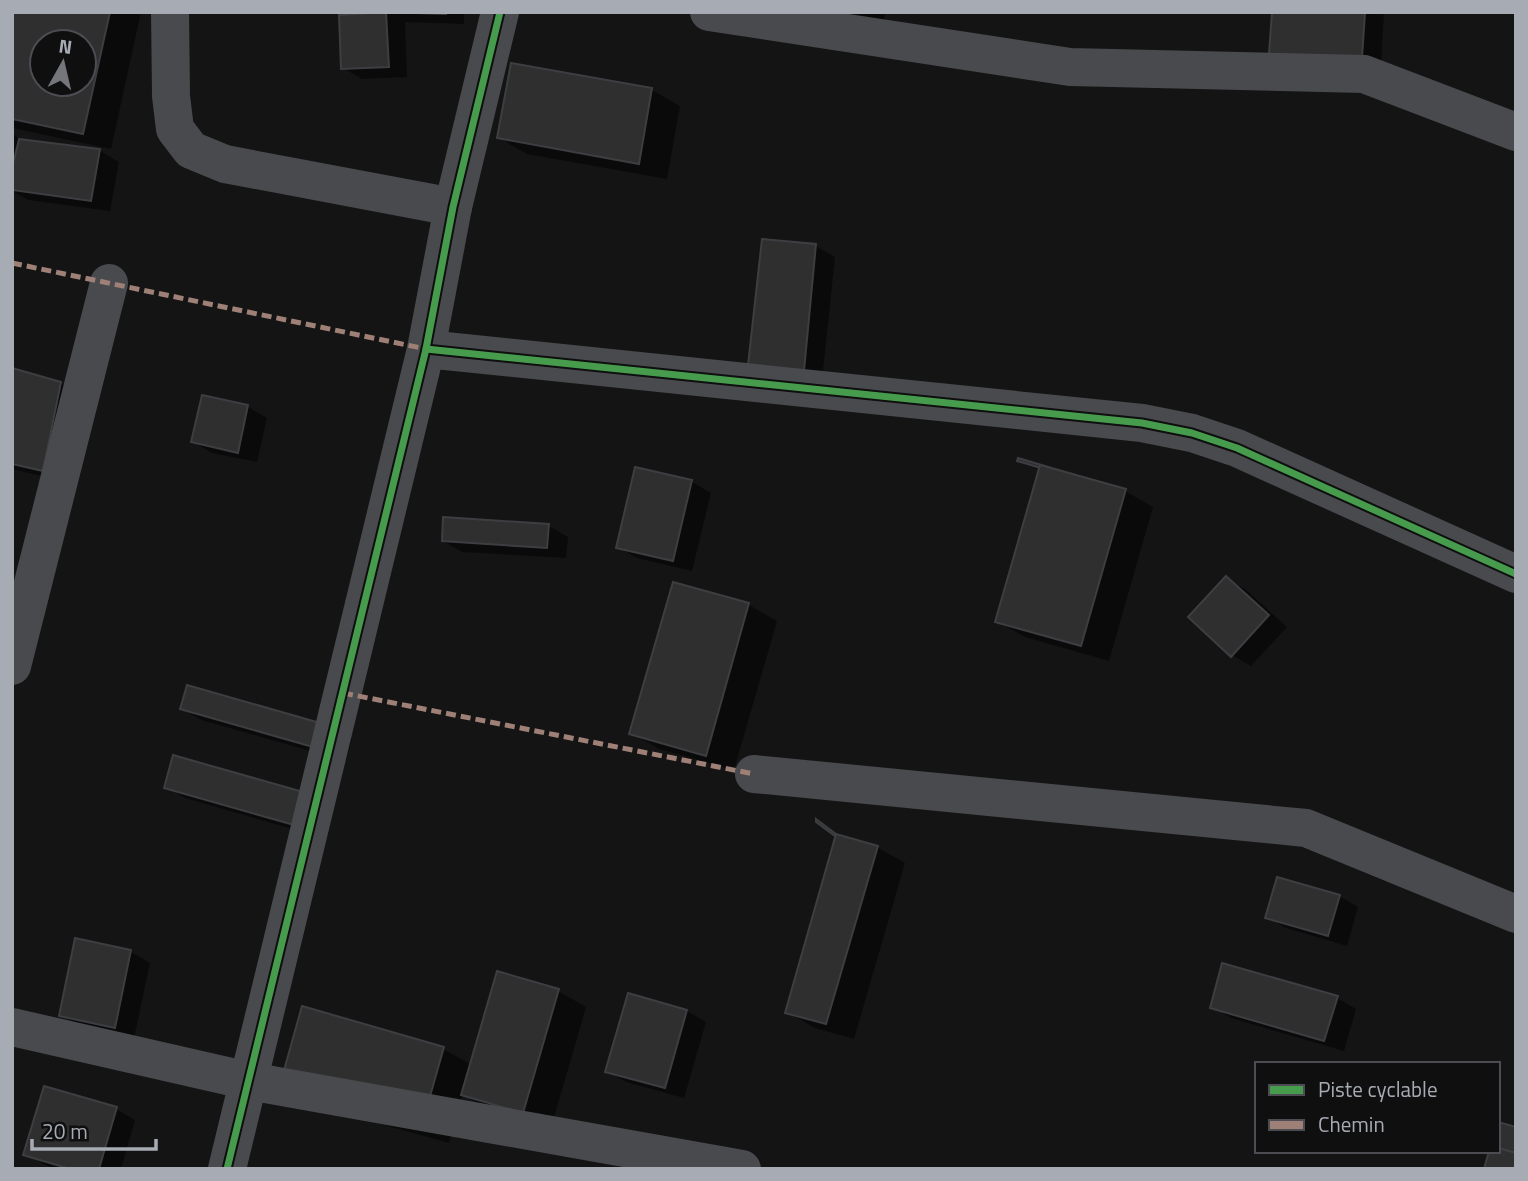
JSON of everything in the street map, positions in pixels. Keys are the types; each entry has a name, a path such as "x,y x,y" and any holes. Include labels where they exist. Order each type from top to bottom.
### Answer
{"street":[{"path":"170,12 171,96 175,129 191,150 225,164 453,206"},
{"path":"227,1169 426,349 453,206 500,12"},
{"path":"709,12 1070,67 1364,74 1516,132"},
{"path":"12,666 20,603 109,283"},
{"path":"426,349 1142,423 1192,433 1237,448 1516,574"},
{"path":"754,774 1306,828 1516,914"},
{"path":"12,1027 249,1082 743,1169"}],"building":[{"path":"12,12 110,12 98,66 98,28 28,28 28,98 91,98 83,134 12,119"},
{"path":"386,12 389,67 341,69 339,15"},
{"path":"386,12 446,12 446,14"},
{"path":"1272,12 1365,12 1361,73 1268,68"},
{"path":"511,63 652,88 639,164 497,138"},
{"path":"19,139 100,149 91,201 12,190 12,168"},
{"path":"762,239 816,244 804,371 748,365"},
{"path":"12,368 61,382 43,471 12,464"},
{"path":"202,395 248,405 238,453 191,442"},
{"path":"1018,458 1092,480 1092,483 1017,461"},
{"path":"1040,465 1126,489 1081,646 995,622"},
{"path":"635,467 692,480 673,561 616,548"},
{"path":"443,517 549,524 547,548 442,541"},
{"path":"1226,576 1269,615 1231,657 1188,617"},
{"path":"673,582 749,603 706,756 629,734"},
{"path":"187,685 334,727 327,751 180,709"},
{"path":"173,755 310,794 301,827 164,788"},
{"path":"816,819 836,834 835,836 816,822"},
{"path":"836,834 878,846 826,1024 785,1013"},
{"path":"1277,877 1340,895 1328,936 1265,918"},
{"path":"75,938 131,950 115,1028 59,1016"},
{"path":"1222,963 1338,996 1324,1041 1210,1008"},
{"path":"497,971 559,989 523,1113 461,1095"},
{"path":"628,993 687,1010 665,1088 605,1072"},
{"path":"302,1006 444,1047 421,1128 279,1088"},
{"path":"44,1086 117,1107 99,1169 70,1169 23,1155"},
{"path":"1500,1123 1516,1127 1516,1153 1500,1149"},
{"path":"1500,1149 1516,1153 1516,1169 1484,1169 1488,1153 1500,1153"}],"marked path":[{"path":"12,263 426,349"},
{"path":"343,693 754,774"}],"cycle path":[{"path":"227,1169 426,349 453,207 500,12"},
{"path":"426,349 1142,423 1192,433 1237,448 1516,574"}]}
